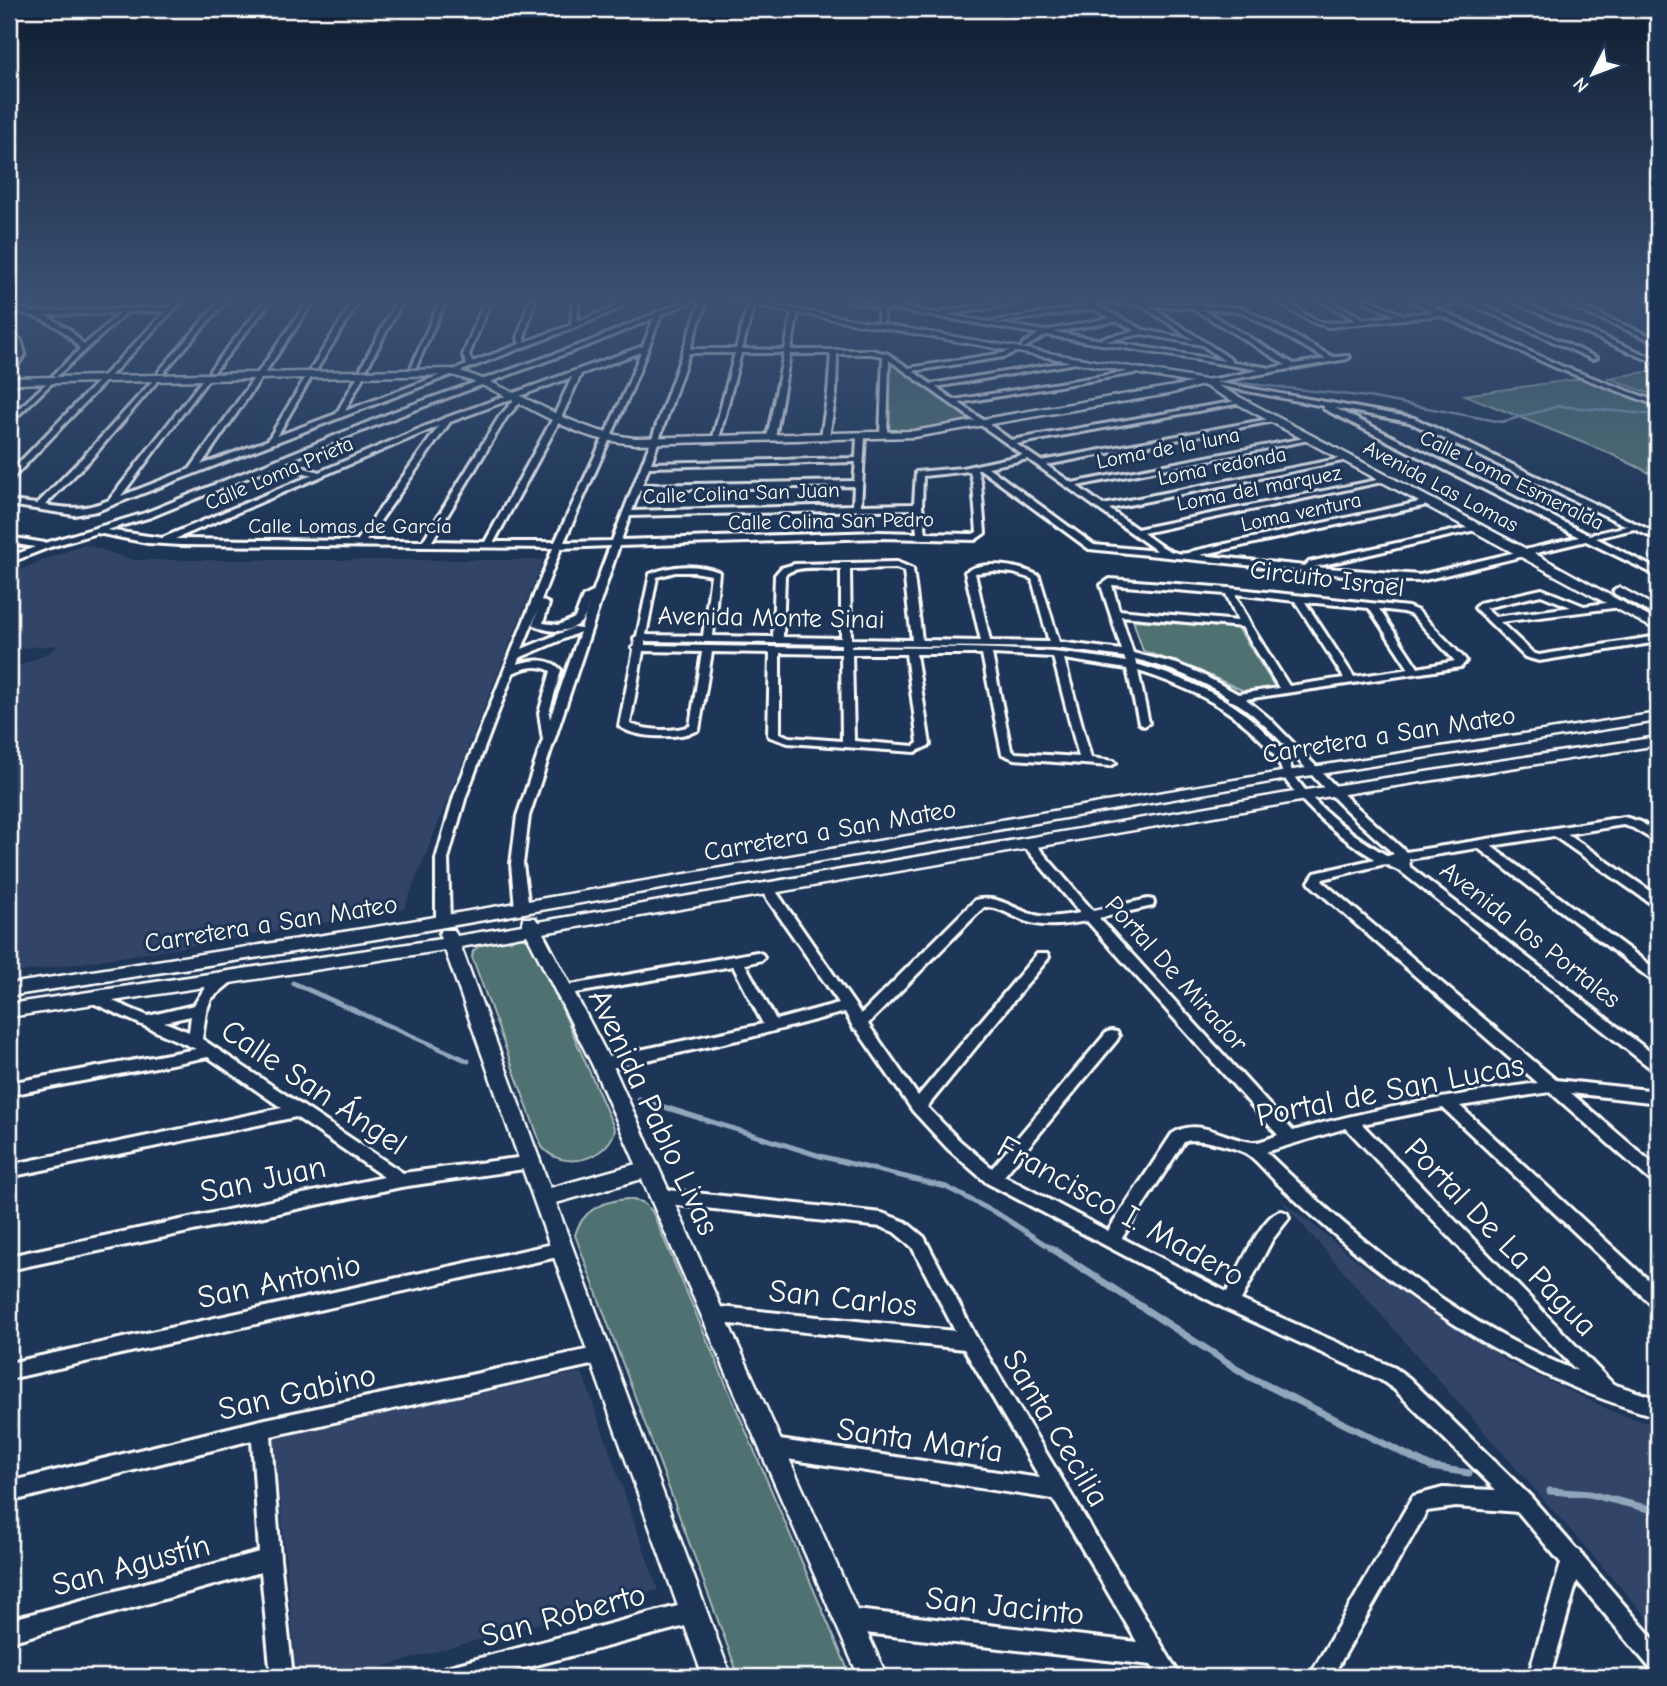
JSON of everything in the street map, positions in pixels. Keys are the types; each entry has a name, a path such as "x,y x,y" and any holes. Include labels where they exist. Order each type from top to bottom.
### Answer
{"street":[{"path":"9,422 53,379"},
{"path":"9,477 103,379"},
{"path":"39,507 87,458 156,379"},
{"path":"113,501 206,379"},
{"path":"194,470 256,379"},
{"path":"271,441 308,379"},
{"path":"340,414 358,379"},
{"path":"9,503 74,512 87,511 434,379"},
{"path":"482,379 492,381"},
{"path":"490,379 587,434 605,440 655,441 921,433 1168,391 1222,379"},
{"path":"9,560 47,545 100,531 280,463 406,410 498,379"},
{"name":"Calle Loma Prieta","path":"162,542 448,420 561,379"},
{"path":"488,544 557,418 575,379"},
{"path":"631,379 558,545 460,796 442,859 447,932 716,1677"},
{"path":"614,543 678,379"},
{"path":"715,439 731,379"},
{"path":"771,438 781,379"},
{"path":"825,437 833,379"},
{"path":"883,435 885,379"},
{"path":"920,379 1175,556"},
{"path":"930,386 975,379"},
{"path":"953,402 1097,379"},
{"path":"1194,379 1209,381"},
{"path":"1204,379 1209,381"},
{"path":"1593,379 1658,404"},
{"name":"Avenida Las Lomas","path":"1209,381 1228,386 1542,549 1658,613"},
{"name":"Avenida Las Lomas","path":"1209,381 1275,420 1621,604 1658,627"},
{"name":"Calle Loma Esmeralda","path":"1228,386 1312,400 1658,573"},
{"path":"426,544 517,396"},
{"path":"1312,400 1411,420 1658,537"},
{"path":"1013,442 1243,402"},
{"path":"360,543 448,420"},
{"path":"1042,463 1275,420"},
{"name":"Calle Colina San Juan","path":"857,507 861,436"},
{"name":"Loma de la luna","path":"1072,485 1311,439"},
{"path":"922,535 918,506 919,474 977,467 1031,456"},
{"name":"Loma redonda","path":"1104,507 1348,459"},
{"path":"645,465 859,460"},
{"path":"280,463 321,475"},
{"path":"977,467 1092,547 1298,568 1420,578 1636,526"},
{"name":"Calle Colina San Pedro","path":"558,545 922,535 970,538 980,535 977,467"},
{"name":"Loma del marquez","path":"1138,531 1387,480"},
{"path":"636,488 858,483"},
{"name":"Loma ventura","path":"1175,556 1429,502"},
{"name":"Calle Colina San Juan","path":"627,514 918,506"},
{"path":"1298,568 1477,527"},
{"name":"Calle Lomas de García","path":"100,531 162,542 558,545"},
{"path":"9,540 47,545"},
{"name":"Avenida Pablo Livas","path":"614,543 523,816 517,864 527,918 602,1064 658,1196 774,1448 873,1677"},
{"path":"845,566 848,743"},
{"path":"845,566 906,567 924,745 915,749 788,740 774,734 781,572 795,567 845,566"},
{"path":"1086,761 1036,578 1024,572 978,568 970,572 1006,752 1014,756 1110,763"},
{"path":"666,572 713,572 717,577 708,644 695,728 685,733 630,729 624,726 653,576 666,572"},
{"name":"Circuito Israel","path":"1143,723 1130,660 1106,584 1110,582 1405,609 1415,613 1461,661 1457,665 1218,700"},
{"path":"1229,591 1245,624 1286,690"},
{"path":"1583,609 1542,592 1482,605 1480,608 1529,655 1539,658 1658,639"},
{"path":"537,600 544,604 538,624 548,628 560,628 579,619 586,598 597,594"},
{"path":"1298,598 1351,681"},
{"path":"1493,620 1621,604"},
{"path":"1372,606 1415,671"},
{"path":"1115,613 1245,624"},
{"path":"515,656 586,625"},
{"path":"522,639 571,671"},
{"name":"Avenida Monte Sinai","path":"638,643 987,648 1056,651 1130,660 1184,672 1236,698 1264,720 1315,772"},
{"name":"Avenida Monte Sinai","path":"1130,660 1218,700 1248,722 1283,759 1287,775"},
{"path":"509,671 531,664 552,666 556,670 544,713 548,742"},
{"name":"Carretera a San Mateo","path":"9,1011 239,974 527,918 798,860 1287,775 1658,717"},
{"path":"1500,765 1526,750 1547,744 1658,726"},
{"name":"Carretera a San Mateo","path":"527,918 766,887 1306,795 1658,741"},
{"name":"Avenida los Portales","path":"1315,772 1403,862 1658,1066"},
{"path":"1287,775 1359,844 1383,860"},
{"path":"1028,843 1022,837 1024,833 1047,828 1051,818"},
{"path":"1658,839 1624,821 1481,844 1403,862 1383,860 1319,876 1315,882 1658,1177"},
{"path":"1557,832 1658,902"},
{"name":"Portal De Mirador","path":"1028,843 1089,915 1289,1137"},
{"path":"1481,844 1658,978"},
{"path":"766,887 761,884 763,878 785,872 798,860"},
{"name":"Francisco I. Madero","path":"766,887 859,1025 941,1135 993,1178 1230,1303 1373,1366 1402,1384 1522,1503 1573,1558 1658,1660"},
{"path":"859,1025 980,903 991,902 1034,920 1089,915 1148,903"},
{"name":"Carretera a San Mateo","path":"9,990 447,932"},
{"path":"564,990 757,957"},
{"path":"918,1107 1042,957"},
{"path":"737,961 772,1027"},
{"name":"Calle San Ángel","path":"201,1046 198,1009 208,990 239,974"},
{"name":"Calle San Ángel","path":"91,997 201,1046 401,1180"},
{"path":"602,1064 772,1027 848,1006"},
{"name":"Calle San Ángel","path":"146,1021 198,1009"},
{"path":"993,1178 1112,1036"},
{"path":"9,1089 201,1046"},
{"name":"Portal de San Lucas","path":"1111,1240 1178,1138 1184,1134 1196,1133 1253,1149 1349,1121 1446,1102 1555,1086 1658,1097"},
{"path":"1446,1102 1658,1300"},
{"path":"9,1171 295,1111"},
{"name":"Portal De La Pagua","path":"1349,1121 1610,1393"},
{"path":"1253,1149 1344,1234 1414,1288 1506,1347 1610,1393 1658,1408"},
{"name":"San Juan","path":"9,1263 401,1180 532,1162"},
{"path":"544,1198 649,1170"},
{"name":"Santa Cecilia","path":"658,1196 882,1220 900,1227 918,1242 969,1341 1170,1677"},
{"path":"1230,1303 1266,1235 1281,1218"},
{"name":"San Antonio","path":"9,1371 562,1249"},
{"name":"San Carlos","path":"711,1314 969,1341"},
{"name":"San Gabino","path":"9,1492 261,1429 600,1355"},
{"path":"261,1429 282,1677"},
{"name":"Santa María","path":"774,1448 1058,1490"},
{"path":"1320,1677 1420,1503 1445,1498 1522,1503"},
{"path":"1539,1677 1573,1558"},
{"name":"San Agustín","path":"9,1631 270,1559"},
{"name":"San Roberto","path":"450,1677 693,1613"},
{"name":"San Jacinto","path":"847,1620 1156,1655"}],"shaded area":[{"path":"84,544 133,560 543,560 404,909 9,974 9,670 49,653 59,645 9,649 9,574"},
{"path":"1278,1197 1364,1266 1510,1363 1616,1413 1658,1426 1658,1630"},
{"path":"582,1372 658,1590 345,1677 297,1677 274,1436"}],"green space":[{"path":"889,379 913,379 972,420 917,430 887,430"},
{"path":"1587,379 1658,408 1658,477 1611,454 1465,395"},
{"path":"1611,379 1658,379 1658,397"},
{"path":"1133,620 1238,628 1275,687 1244,691 1195,669 1143,651"},
{"path":"516,936 530,940 535,947 615,1130 603,1149 583,1159 561,1159 542,1147 472,957 473,951 485,941"},
{"path":"627,1199 642,1202 652,1211 851,1677 739,1677 575,1235 583,1219 595,1208"}],"waterway":[{"path":"1232,382 1368,397 1502,422 1559,406 1658,415"},
{"path":"293,983 468,1061"},
{"path":"639,1099 820,1156 946,1187 1000,1215 1054,1250"},
{"path":"1051,1248 1248,1376 1431,1467 1469,1473"},
{"path":"1550,1491 1589,1494 1658,1511"}]}
